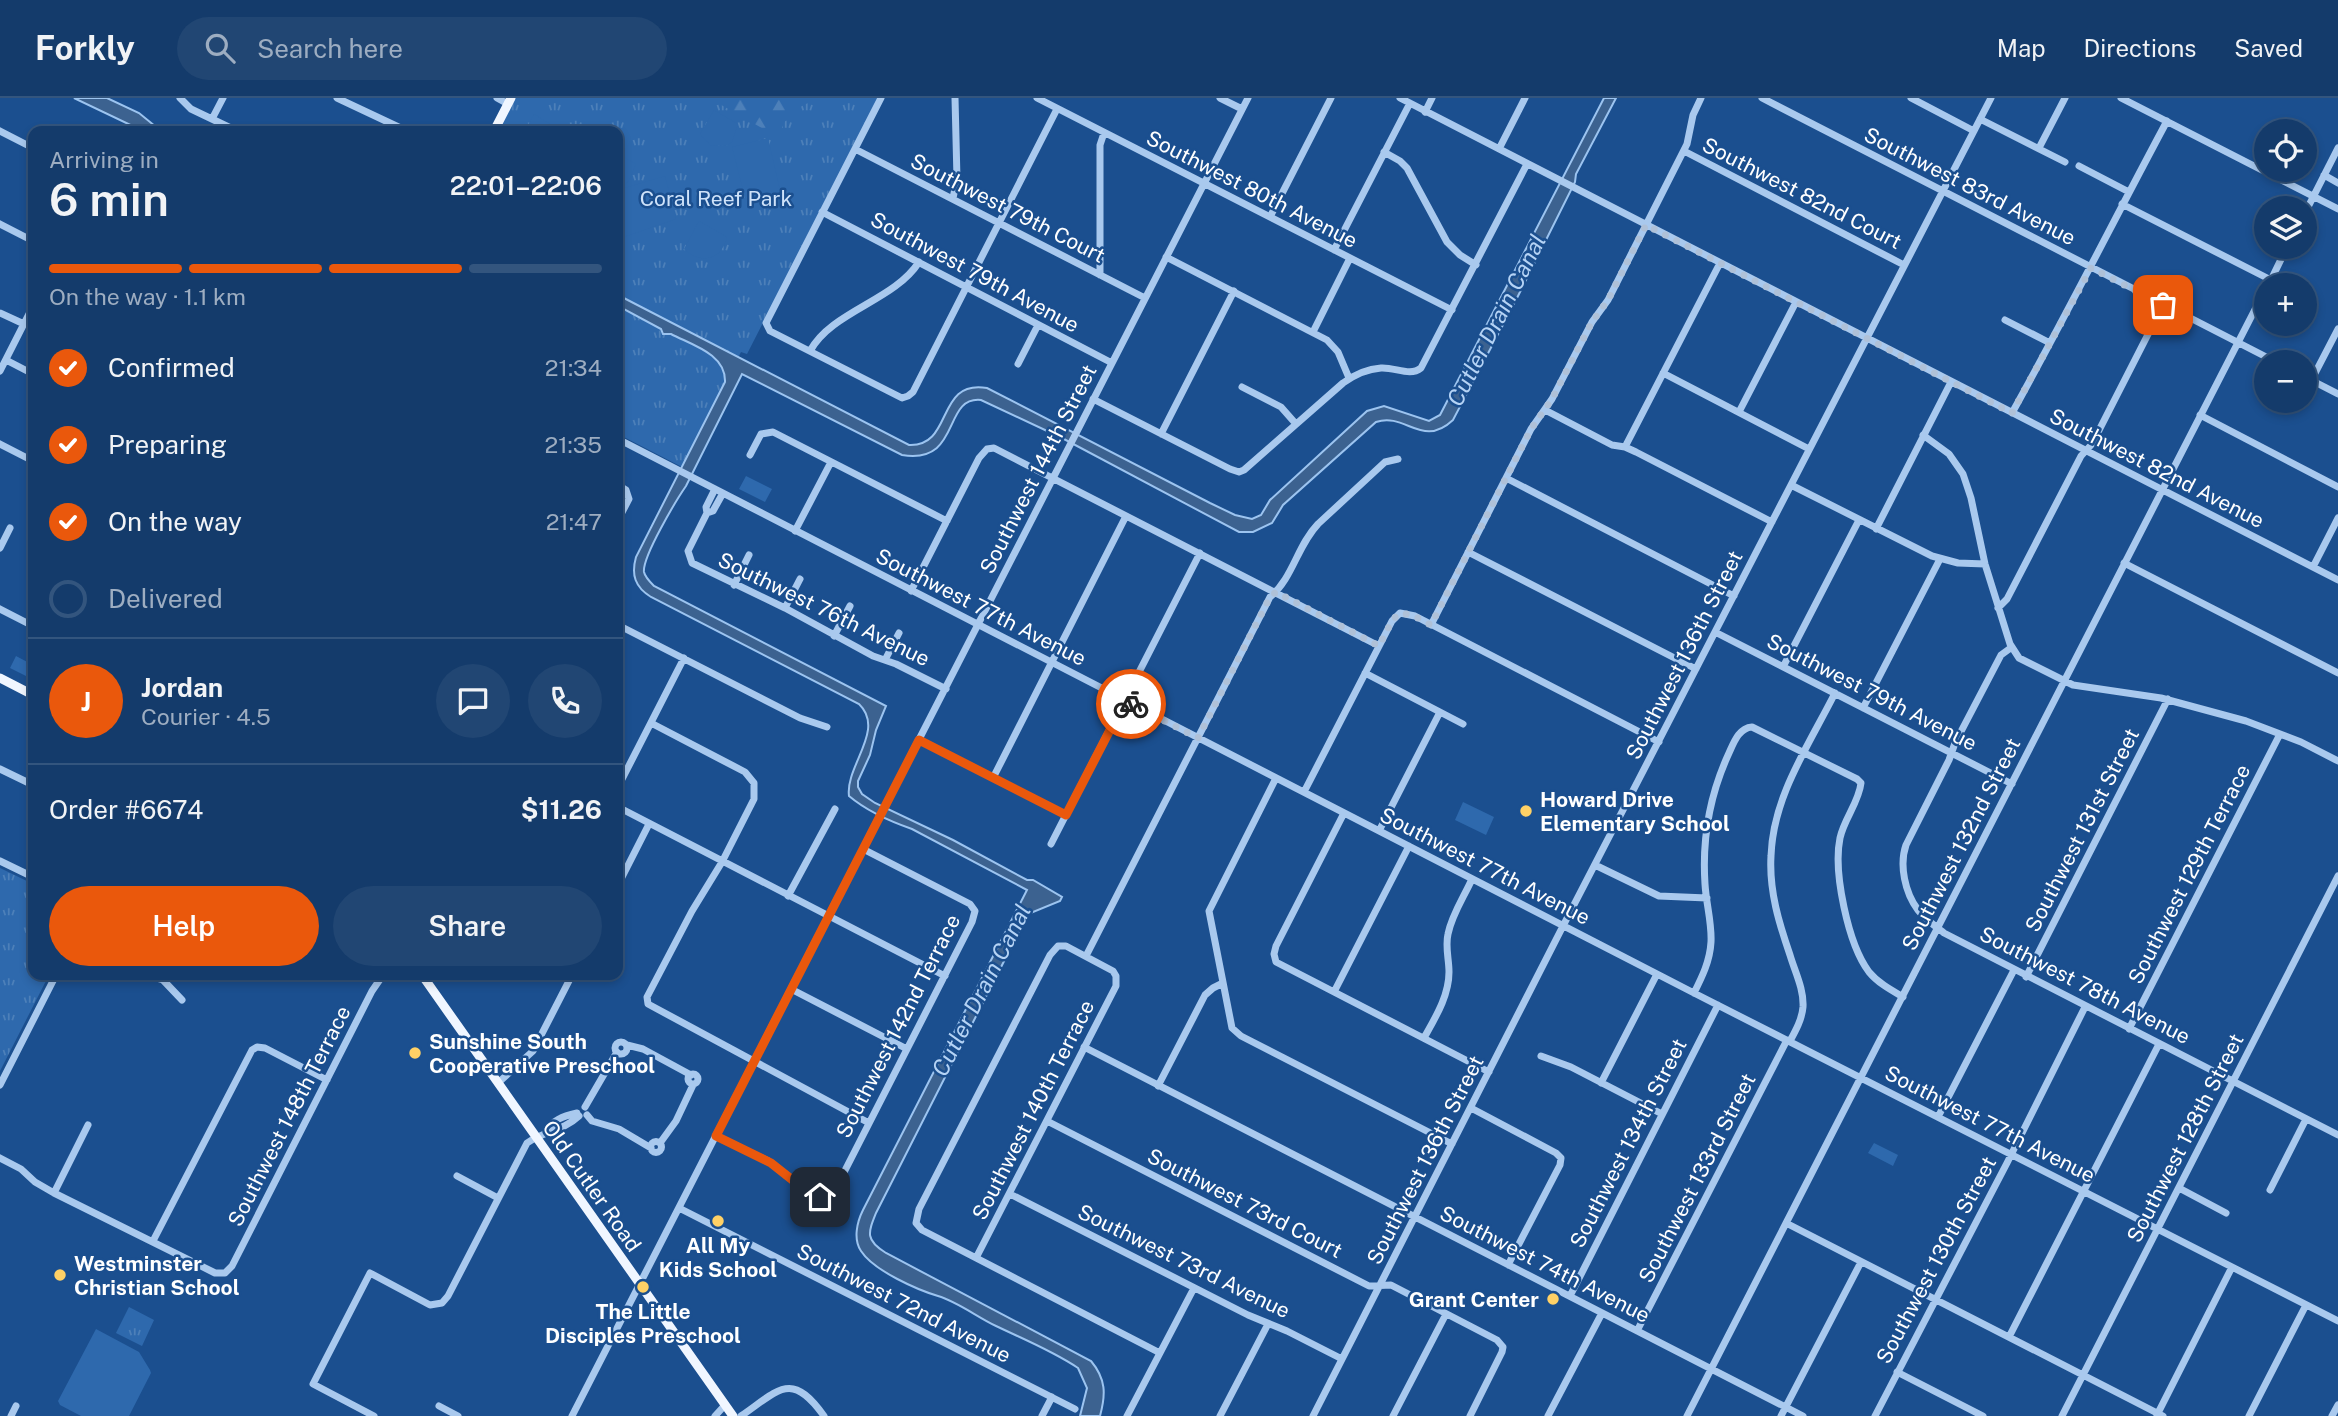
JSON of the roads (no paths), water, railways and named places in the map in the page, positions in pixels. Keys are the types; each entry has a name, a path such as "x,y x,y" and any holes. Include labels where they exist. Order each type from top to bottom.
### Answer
{"main road":[{"path":"497,126 510,101"},
{"path":"0,678 28,692"},
{"name":"Old Cutler Road","path":"428,980 498,1083 541,1135 640,1286 733,1416"}],"street":[{"path":"180,98 191,109 227,126"},
{"path":"212,119 223,98"},
{"path":"337,98 396,126"},
{"path":"497,98 510,101"},
{"path":"881,98 766,326 770,331 895,396 907,397 913,392 1057,108"},
{"path":"953,198 957,179 955,98"},
{"name":"Southwest 80th Avenue","path":"1037,98 1452,310"},
{"path":"1220,98 1242,109"},
{"name":"Southwest 144th Street","path":"572,1416 1248,98"},
{"path":"1270,217 1331,98"},
{"name":"Southwest 82nd Avenue","path":"1400,98 2338,580"},
{"path":"1425,112 1432,98"},
{"path":"1499,149 1525,98"},
{"path":"1431,625 1531,429 1545,410 1592,322 1608,300 1684,151 1700,98"},
{"name":"Southwest 83rd Avenue","path":"1762,98 2254,351"},
{"path":"1911,98 1974,131"},
{"name":"Southwest 136th Street","path":"1313,1416 1991,98"},
{"path":"2039,148 2065,98"},
{"path":"2121,98 2313,196 2338,149"},
{"path":"1334,250 1410,103"},
{"path":"1980,119 2065,162"},
{"path":"2012,413 2167,121"},
{"path":"0,131 28,145"},
{"path":"1100,275 1100,152 1104,133"},
{"name":"Southwest 79th Court","path":"855,149 1145,298"},
{"name":"Southwest 82nd Court","path":"1684,151 1904,265"},
{"path":"1384,152 1407,168 1449,246 1476,265"},
{"path":"1093,399 1230,469 1242,472 1349,378 1377,368 1417,372 1423,366 1527,164"},
{"path":"2078,166 2129,192"},
{"path":"2324,176 2338,183"},
{"path":"2317,198 2338,209"},
{"path":"2122,204 2254,276"},
{"name":"Southwest 79th Avenue","path":"822,212 1112,363"},
{"path":"0,225 28,239"},
{"path":"1166,257 1313,332 1334,347 1349,378"},
{"path":"1313,332 1350,258"},
{"path":"810,351 821,335 905,279 919,262"},
{"path":"1625,447 1720,263"},
{"path":"1161,434 1234,291"},
{"path":"1739,412 1796,302"},
{"path":"1998,608 2007,599 2081,456 2092,444 2163,305"},
{"name":"Southwest 132nd Street","path":"1687,1416 2254,312"},
{"path":"0,313 24,324"},
{"path":"0,371 28,316"},
{"path":"2005,320 2050,343"},
{"path":"1017,365 1038,325"},
{"path":"2317,364 2338,329"},
{"path":"6,360 28,371"},
{"path":"1663,373 1810,449"},
{"path":"1876,529 1951,382"},
{"path":"2317,384 2338,394"},
{"path":"1242,387 1277,405 1296,424"},
{"path":"1545,410 1612,445 1625,447 1772,522"},
{"path":"2200,415 2338,487"},
{"path":"750,455 760,436 764,433 776,433 947,521"},
{"path":"1923,435 1949,454 1963,474 1998,608 2012,647 2023,661 2073,685 2168,699 2226,715 2280,734 2338,761"},
{"name":"Southwest 77th Avenue","path":"623,442 1563,926 2338,1321"},
{"path":"0,444 28,458"},
{"path":"911,590 979,458 985,450 992,448 1379,646"},
{"path":"1160,1353 920,1229 916,1221 919,1209 1052,951 1058,946 1069,947 1086,956 1270,597 1282,587 1314,528 1385,462 1398,459"},
{"path":"795,531 831,461"},
{"path":"1506,478 1734,596"},
{"path":"1791,485 1940,559 1985,564"},
{"path":"623,489 628,493 629,500 623,511"},
{"name":"Southwest 76th Avenue","path":"719,491 713,511 707,513 688,551 693,564 946,689"},
{"path":"993,778 1126,516"},
{"path":"2313,567 2338,518"},
{"path":"1783,667 1859,520"},
{"path":"0,548 10,528"},
{"path":"1468,552 1696,669"},
{"path":"1051,844 1200,553"},
{"path":"734,585 749,555"},
{"path":"1863,708 1940,559"},
{"path":"2124,563 2338,673"},
{"path":"785,608 800,579"},
{"path":"834,636 850,606"},
{"path":"0,609 28,623"},
{"path":"1304,792 1398,614 1410,614 1659,742"},
{"path":"623,628 800,718 827,727"},
{"name":"Southwest 79th Avenue","path":"1715,632 2012,784"},
{"path":"885,660 899,633"},
{"path":"1952,752 2001,655 2012,647"},
{"path":"623,778 684,658"},
{"path":"1365,673 1464,724"},
{"path":"1788,1041 1801,1018 1803,997 1775,904 1770,858 1779,808 1835,693"},
{"name":"Southwest 131st Street","path":"2026,977 2168,699"},
{"path":"1379,831 1440,712"},
{"path":"651,723 743,771 754,780 756,792 722,862 692,911 647,997 648,1004 654,1010 869,1123"},
{"path":"1694,993 1710,954 1706,839 1715,790 1738,736 1746,727 1755,727 1861,783 1840,836 1837,863 1839,888 1865,965 1880,983 1903,996"},
{"name":"Southwest 129th Terrace","path":"2129,1029 2280,734"},
{"path":"919,740 1066,815"},
{"name":"Southwest 78th Avenue","path":"1952,752 1904,851 1907,887 1918,910 1938,928 2026,977 2338,1135"},
{"path":"0,769 28,783"},
{"path":"1276,778 1209,909 1209,920 1234,1032 1452,1144"},
{"path":"788,896 835,809"},
{"path":"623,810 944,976"},
{"path":"1344,813 1276,946 1274,959 1489,1072"},
{"path":"623,875 649,824"},
{"path":"1334,992 1409,846"},
{"name":"Southwest 142nd Terrace","path":"716,1136 771,1163 808,1192 822,1197 829,1196 836,1188 973,919 974,908 863,849"},
{"path":"0,861 28,875"},
{"path":"1595,865 1659,896 1707,898"},
{"name":"Southwest 128th Street","path":"2062,1416 2338,876"},
{"path":"1424,1038 1447,987 1449,970 1446,941 1450,924 1472,879"},
{"name":"Southwest 140th Terrace","path":"976,1258 1114,993 1116,976 1113,971 1086,956"},
{"path":"1938,1117 2014,970"},
{"path":"1601,1083 1657,974"},
{"path":"0,1084 53,980"},
{"path":"161,980 183,1000"},
{"name":"Southwest 148th Terrace","path":"153,1241 215,1273 225,1273 232,1266 380,980"},
{"path":"498,1083 533,1051 569,980"},
{"path":"1158,1086 1205,995 1223,984"},
{"path":"791,989 907,1049"},
{"name":"Southwest 134th Street","path":"1570,1296 1718,1005"},
{"name":"Southwest 130th Street","path":"1875,1416 2085,1007"},
{"name":"Southwest 133rd Street","path":"1637,1331 1788,1041"},
{"path":"2009,1337 2160,1044"},
{"path":"374,1416 313,1384 370,1273 430,1305 440,1304 448,1296 527,1143 563,1116 582,1113 592,1121 619,1129 654,1152 659,1152 662,1146 660,1143 676,1121 693,1085 688,1081 691,1075 640,1048 627,1045 624,1053 617,1052 582,1113"},
{"path":"0,1158 23,1170 34,1181 54,1193 153,1241 252,1050 261,1047 327,1080"},
{"name":"Southwest 74th Avenue","path":"1084,1048 1803,1416"},
{"path":"1541,1056 1571,1067 1662,1114"},
{"path":"1471,1108 1561,1158 1508,1265"},
{"path":"2270,1190 2306,1119"},
{"name":"Southwest 73rd Court","path":"1047,1121 1369,1286 1391,1285 1497,1340 1503,1347 1500,1358 1470,1416"},
{"path":"54,1193 88,1125"},
{"path":"457,1176 498,1198"},
{"path":"2179,1188 2226,1213"},
{"name":"Southwest 73rd Avenue","path":"1010,1194 1194,1288 1342,1359"},
{"name":"Southwest 72nd Avenue","path":"679,1208 1075,1409"},
{"path":"1786,1223 2159,1415 2232,1267"},
{"path":"1781,1416 1861,1262"},
{"path":"1127,1416 1194,1288"},
{"path":"2249,1416 2306,1305"},
{"path":"1548,1416 1602,1313"},
{"path":"1393,1416 1446,1314"},
{"path":"1220,1416 1268,1324"},
{"path":"1897,1372 1983,1416"},
{"path":"741,1416 778,1391 789,1388 806,1394 824,1416"},
{"path":"1042,1416 1052,1397"},
{"path":"715,1416 725,1405"},
{"path":"2332,1416 2338,1405"},
{"path":"11,1416 16,1406"},
{"path":"439,1406 458,1416"}],"water":[{"path":"74,98 107,98 139,113 155,126 133,126"},
{"name":"Cutler Drain Canal","path":"1604,98 1616,98 1453,420 1432,431 1423,431 1387,420 1376,422 1283,505 1272,523 1253,532 1239,532 1062,438 981,400 969,402 961,408 943,441 934,450 921,455 902,455 742,374 686,486 648,554 644,572 654,586 886,706 870,755 858,781 862,794 1062,897 1060,901 1028,914 876,1213 870,1236 874,1244 886,1253 1091,1361 1102,1381 1102,1408 1100,1416 1080,1416 1087,1388 1078,1368 953,1302 886,1272 861,1251 857,1236 863,1210 1027,890 912,829 879,816 849,796 849,784 867,737 866,714 859,704 651,597 638,585 634,575 636,557 725,382 724,372 714,357 671,334 663,334 661,329 623,309 623,298 909,445 923,443 933,436 959,393 971,388 987,388 1210,503 1235,515 1252,519 1261,515 1270,500 1367,411 1384,406 1429,421 1440,415"}],"place":[{"name":"Howard Drive Elementary School","path":"1526,811"},
{"name":"Sunshine South Cooperative Preschool","path":"415,1053"},
{"name":"All My Kids School","path":"718,1221"},
{"name":"Westminster Christian School","path":"60,1275"},
{"name":"The Little Disciples Preschool","path":"643,1287"},
{"name":"Grant Center","path":"1553,1299"}],"park label":[{"name":"Coral Reef Park","path":"716,198"}]}
